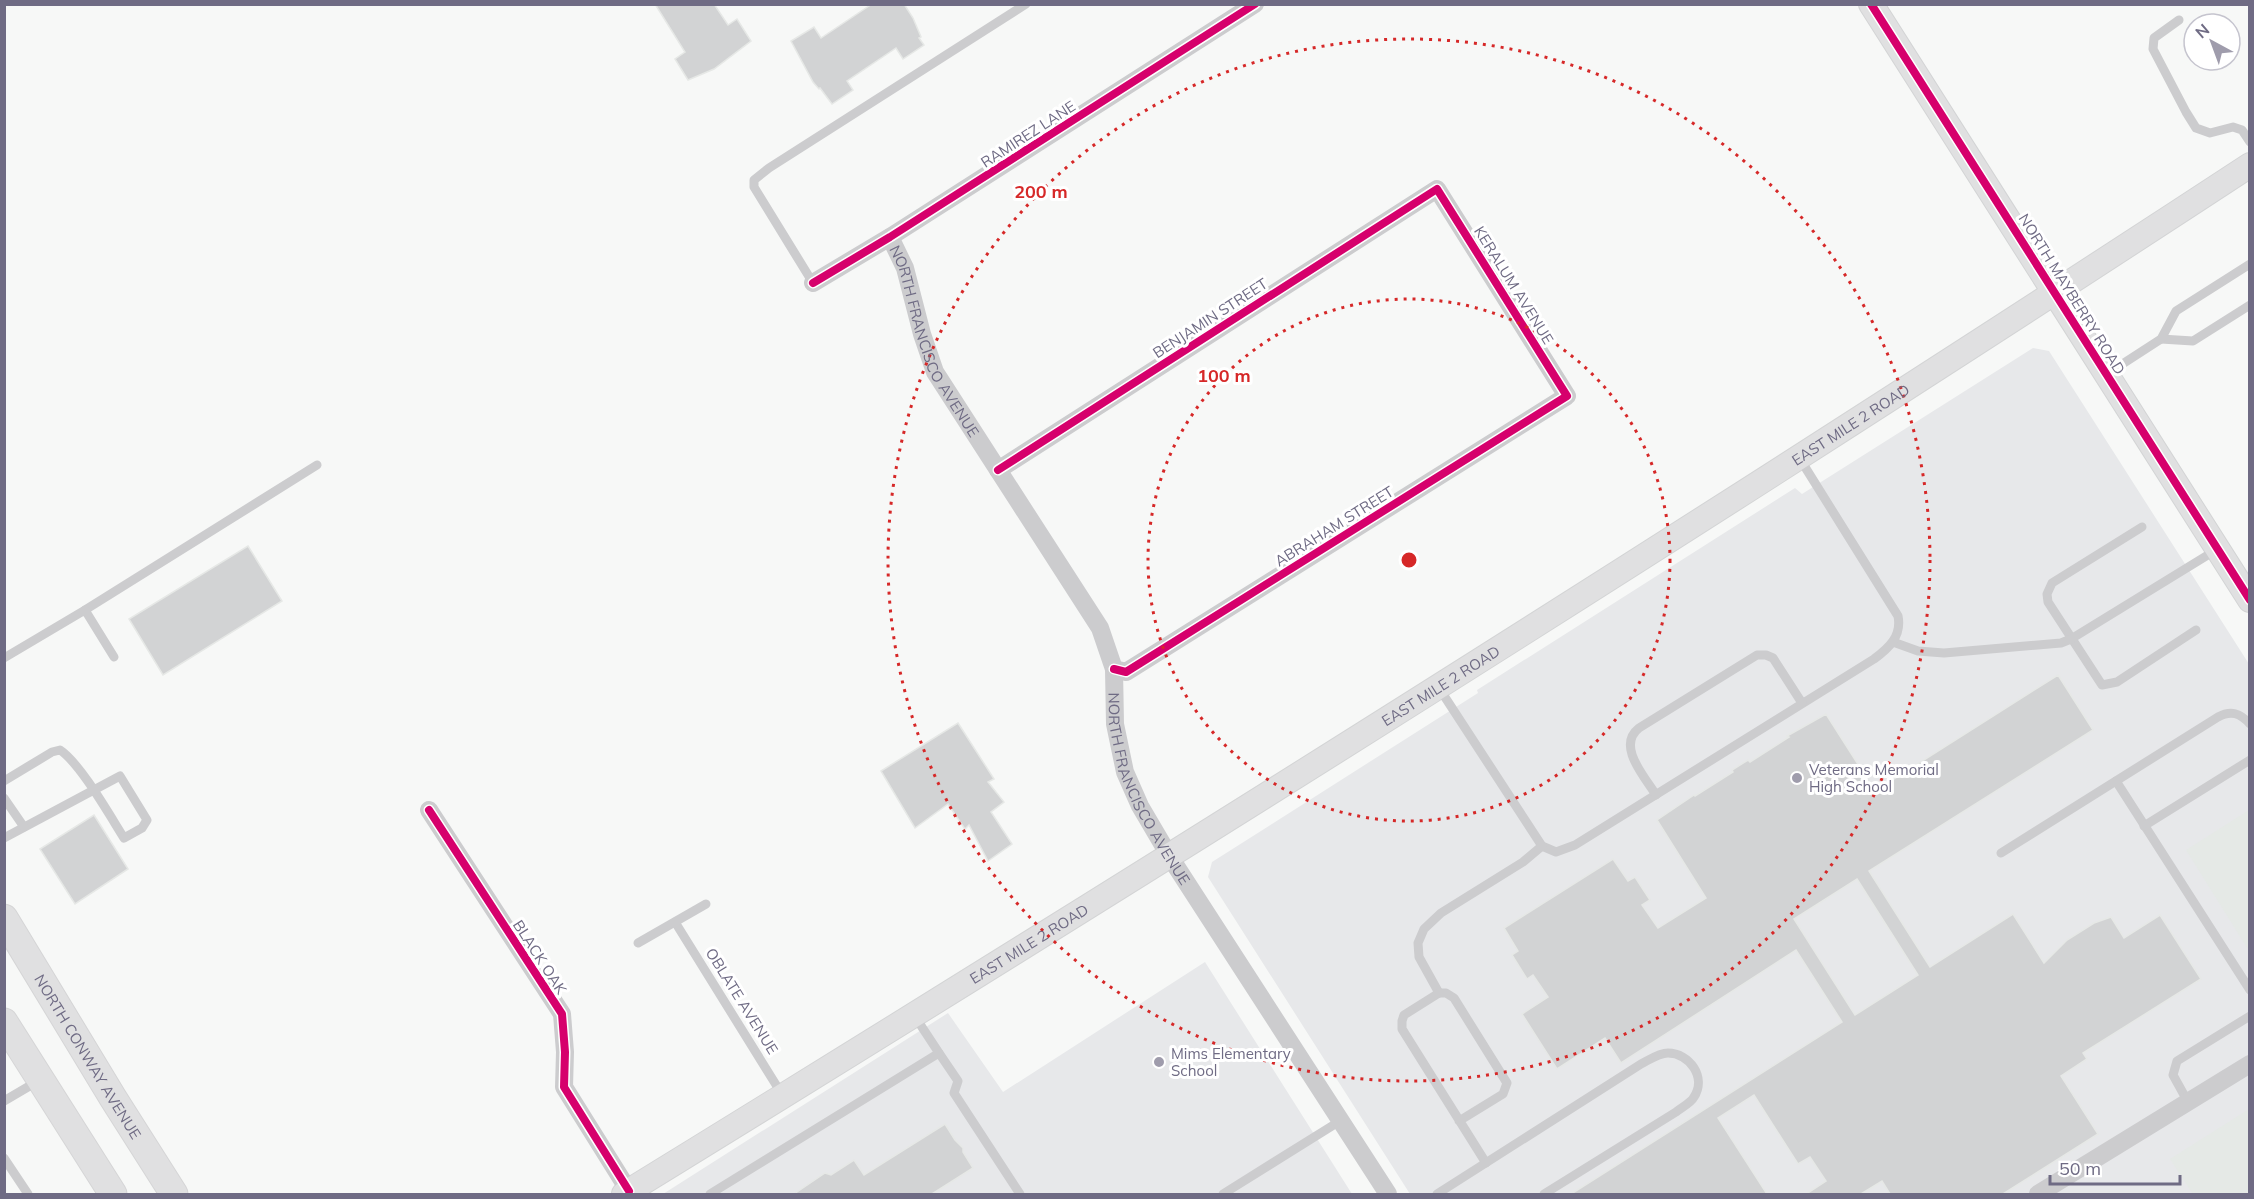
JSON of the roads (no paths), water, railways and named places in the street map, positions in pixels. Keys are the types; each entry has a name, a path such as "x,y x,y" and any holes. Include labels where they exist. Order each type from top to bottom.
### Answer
{"main road":[{"name":"NORTH MAYBERRY ROAD","path":"1871,4 2250,600"},
{"name":"EAST MILE 2 ROAD","path":"627,1193 1170,857 2056,292 2250,165"},
{"name":"NORTH CONWAY AVENUE","path":"4,918 13,952 113,1098 174,1194"},
{"path":"4,1022 113,1194"}],"street":[{"name":"RAMIREZ LANE","path":"813,283 890,237 1255,4"},
{"name":"KERALUM AVENUE","path":"1437,189 1567,396"},
{"name":"BENJAMIN STREET","path":"998,470 1437,189"},
{"name":"NORTH FRANCISCO AVENUE","path":"890,237 905,268 922,334 935,372 1100,628 1114,669 1115,724 1125,772 1140,806 1170,857 1388,1194"},
{"name":"ABRAHAM STREET","path":"1114,669 1126,672 1567,396"},
{"name":"BLACK OAK","path":"429,810 562,1014 565,1052 564,1087 627,1193"},
{"path":"2038,1194 2250,1064"}],"lane":[{"path":"813,283 754,187 754,180 769,168 1026,4"},
{"path":"2179,20 2154,38 2153,49 2186,112 2196,128 2210,133 2233,127 2242,130 2250,142"},
{"path":"2107,374 2161,339 2176,311 2250,264"},
{"path":"2161,339 2193,341 2250,305"},
{"path":"1438,686 1542,846 1556,852 1567,849 1656,795 1874,659 1893,642 1899,624 1898,616 1798,456"},
{"path":"4,658 317,465"},
{"path":"2142,527 2052,583 2048,588 2048,602 2102,685 2117,682 2196,630"},
{"path":"1893,642 1918,651 1944,653 2053,644 2072,639 2218,549"},
{"path":"85,610 114,657"},
{"path":"1656,795 1630,751 1634,732 1649,722 1757,656 1766,655 1773,658 1802,704"},
{"path":"2001,853 2226,713 2238,714 2250,724"},
{"path":"4,781 52,752 60,750 68,754 93,790 124,838 142,828 147,820 120,776 93,790 4,838"},
{"path":"2144,826 2250,760"},
{"path":"2116,781 2250,990"},
{"path":"4,798 24,827"},
{"path":"1439,993 1419,957 1418,943 1424,929 1441,913 1523,862 1542,846"},
{"path":"638,943 706,904"},
{"name":"OBLATE AVENUE","path":"675,921 783,1096"},
{"path":"1459,1121 1503,1094 1507,1083 1454,998 1446,993 1439,993 1404,1015 1401,1025 1459,1121 1486,1163"},
{"path":"914,1015 958,1082 954,1093 1020,1194"},
{"path":"2188,1102 2173,1075 2176,1061 2250,1016"},
{"path":"710,1194 939,1053"},
{"path":"1437,1194 1641,1064 1666,1053 1688,1059 1698,1078 1694,1098 1676,1112 1544,1194"},
{"path":"4,1101 40,1079"},
{"path":"1224,1194 1340,1121"},
{"path":"4,1158 28,1194"}],"place":[{"name":"Veterans Memorial High School","path":"1797,778"},
{"name":"Mims Elementary School","path":"1159,1062"}]}
